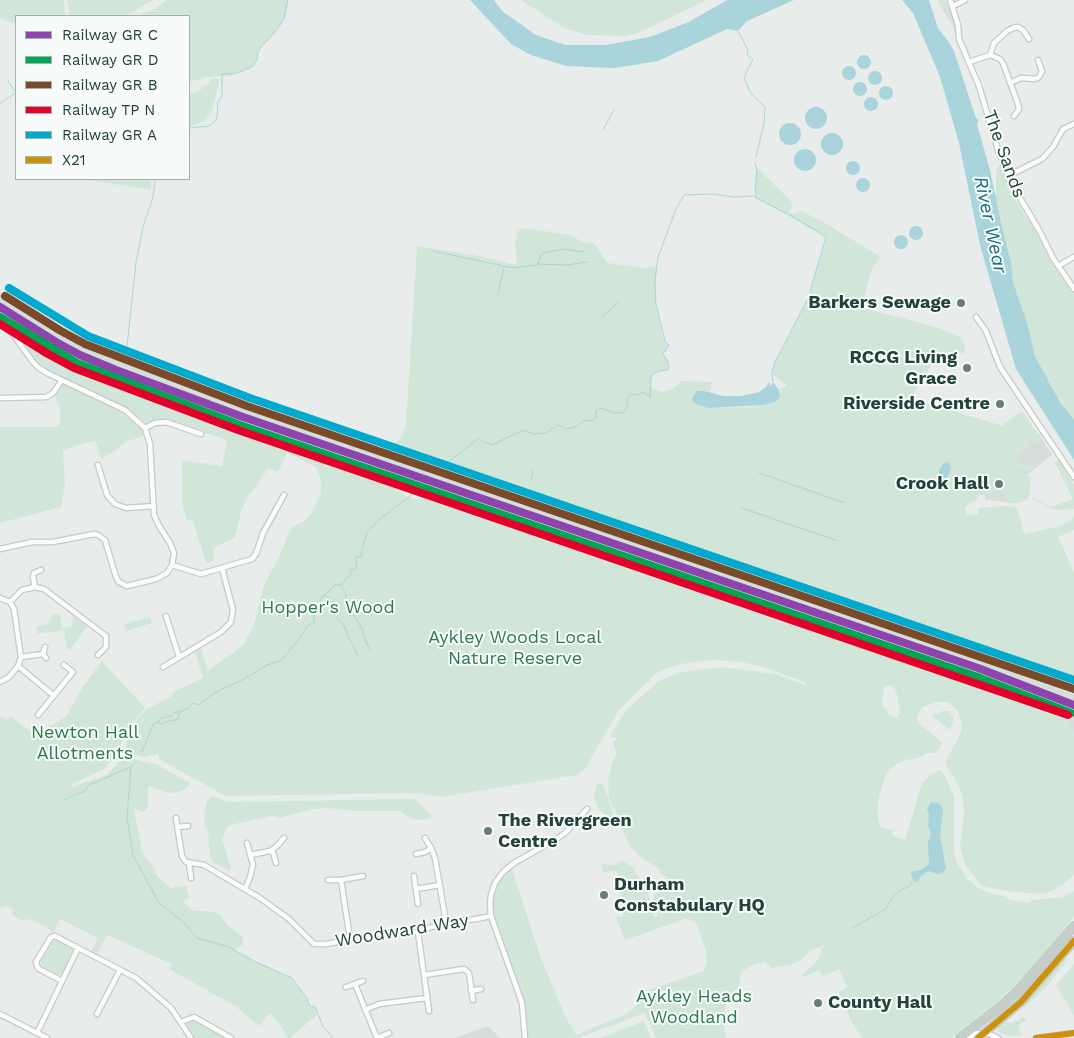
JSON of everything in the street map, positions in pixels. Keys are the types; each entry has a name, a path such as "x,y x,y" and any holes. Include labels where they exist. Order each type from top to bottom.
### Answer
{"highway":[{"path":"960,1038 1002,1005 1022,986 1074,926"},
{"path":"981,1036 1021,1002 1074,941"}],"street":[{"name":"The Sands","path":"950,0 958,25 959,39 979,86 998,150 1014,191 1074,290"},
{"path":"953,6 965,0"},
{"path":"990,54 994,43 1006,31 1013,28 1018,27 1023,30 1029,39"},
{"path":"969,62 990,54 1000,59 1019,109 1014,116"},
{"path":"1010,83 1021,78 1035,79 1039,77 1042,71 1038,60"},
{"path":"1008,176 1042,159 1063,129 1074,124"},
{"path":"1058,266 1074,257"},
{"path":"976,317 986,331 1000,367 1074,477"},
{"path":"0,324 12,333 33,362 47,373 125,410 145,428 150,444 156,520 172,546 174,553 171,569 161,576 127,586 119,582 116,577 105,540 98,535 94,534 53,542 32,542 0,549"},
{"path":"0,398 46,397 53,393 62,380"},
{"path":"145,428 155,423 166,422 201,434"},
{"path":"98,465 108,495 115,504 126,508 154,506"},
{"path":"172,565 201,574 252,559 256,554 263,532 284,496"},
{"path":"163,667 221,632 231,622 233,610 222,568"},
{"path":"35,587 34,573 41,570"},
{"path":"10,602 22,590 35,587 44,589 106,636 106,647 98,655"},
{"path":"0,598 10,602 14,609 21,657 18,666 9,677 0,682"},
{"path":"166,616 179,657"},
{"path":"21,657 45,656 45,647"},
{"path":"38,715 72,672 64,665"},
{"path":"18,666 54,695"},
{"path":"525,1038 524,1016 520,998 491,916 490,904 494,883 502,872 514,863 565,833 587,808"},
{"path":"176,818 182,856 189,863 191,878"},
{"path":"178,828 188,826"},
{"path":"250,855 270,850 277,846 284,838"},
{"path":"425,838 435,858 446,922"},
{"path":"244,889 250,878 253,865 247,843"},
{"path":"416,854 431,848"},
{"path":"270,850 273,852 276,863"},
{"name":"Woodward Way","path":"189,863 204,866 260,898 289,919 314,944 326,944 392,932 418,932 446,922 476,920 491,916"},
{"path":"328,880 363,876"},
{"path":"414,876 418,904"},
{"path":"341,880 350,939"},
{"path":"416,889 440,885"},
{"path":"418,932 429,1011"},
{"path":"62,981 39,969 36,962 51,937 55,936 136,978 171,1008 191,1038"},
{"path":"37,1033 78,948"},
{"path":"424,976 464,969 469,973 473,1000"},
{"path":"98,1014 120,970"},
{"path":"346,987 363,982"},
{"path":"355,984 377,1038 389,1033"},
{"path":"471,991 481,989"},
{"path":"365,1010 379,1004 427,998"},
{"path":"0,1014 47,1038"},
{"path":"181,1022 194,1017 231,1038"},
{"path":"969,1038 975,1033 981,1036 991,1035 998,1038"},
{"path":"1036,1038 1074,1033"}],"shaded area":[{"path":"0,294 76,336 176,375 231,405 261,410 373,447 418,469 607,530 848,612 887,629 997,665 1074,695 1074,732 939,663 883,640 849,630 827,629 814,625 755,603 726,588 647,567 572,539 438,496 426,486 359,461 242,421 228,421 141,390 80,363 16,330 0,319"},
{"path":"1039,434 1052,455 1027,475 1031,477 1028,499 1017,503 1004,502 985,500 985,495 979,495 977,500 965,507 947,445 1018,448"},
{"path":"488,1026 500,1038 454,1038"}],"green space":[{"path":"0,0 64,0 65,15 15,15 15,24 0,18"},
{"path":"67,0 153,0 128,15 69,15"},
{"path":"166,0 288,0 284,19 261,47 257,60 252,67 231,76 207,77 190,82 190,15 139,15 156,8"},
{"path":"521,0 707,0 640,32 627,36 587,35 566,29"},
{"path":"937,0 945,0 952,15 956,32"},
{"path":"211,79 220,79 212,112 205,121 190,127 190,94 200,90"},
{"path":"1000,162 1007,184 1021,209 1036,231 1055,268 1074,294 1074,419 1061,404 1035,356 1028,326 1013,282 1011,262 996,198 996,172"},
{"path":"756,167 791,201 792,207 789,212 792,214 801,211 820,220 881,257 872,269 861,307 939,328 958,336 962,340 965,348 964,353 940,352 911,400 924,402 1003,426 1004,423 1022,411 1042,440 1039,443 1027,442 1029,448 1024,449 1018,455 1020,463 1027,467 1033,466 1037,459 1041,461 1029,471 1007,467 1007,469 1031,477 1028,499 1017,503 1004,502 1006,493 1003,492 1004,477 997,476 992,495 978,495 977,500 965,507 967,515 978,514 978,508 1017,507 1024,534 1061,526 1074,517 1074,530 1058,537 1074,572 1074,695 997,665 887,629 848,612 607,530 418,469 388,456 381,450 400,439 406,426 417,246 479,256 517,265 515,245 518,231 523,228 571,235 582,242 594,243 607,263 646,268 653,266 657,269 655,282 656,306 665,341 669,345 663,354 668,362 669,369 653,373 650,387 661,392 672,389 682,381 712,382 710,394 704,391 696,404 709,408 752,407 780,397 779,390 787,385 772,374 774,364 807,300 826,237 757,198 755,190"},
{"path":"88,180 151,180 151,190"},
{"path":"16,330 80,363 141,390 228,421 256,436 261,428 375,467 374,470 378,477 406,496 415,499 426,498 435,493 433,486 502,510 496,515 572,539 647,567 726,588 755,603 814,625 827,629 849,630 883,640 1055,706 1074,732 1074,875 1061,886 1045,894 1013,892 982,886 965,865 960,846 964,815 963,796 947,766 946,760 962,729 958,712 948,702 936,702 923,707 919,712 917,719 919,723 942,743 939,750 934,753 927,753 921,757 902,761 886,774 879,796 877,812 880,827 893,830 892,835 905,840 921,786 926,779 940,769 954,797 954,850 956,861 967,879 983,891 1007,897 1009,900 1030,903 1031,900 1063,897 1074,891 1074,917 1024,977 951,1038 862,1038 852,1023 839,992 847,987 839,969 822,977 819,970 804,977 801,976 817,961 824,945 811,950 802,959 791,965 772,968 765,962 752,965 741,972 739,986 727,1000 723,1022 726,1038 656,1038 645,1013 578,1038 525,1038 522,1003 494,927 490,904 495,883 511,865 540,956 566,1018 576,1035 628,1013 639,1003 643,992 704,971 707,961 706,950 695,921 685,919 625,940 616,917 623,916 617,871 603,872 601,864 617,865 622,860 633,868 647,889 655,918 658,916 653,895 673,885 657,868 638,855 629,845 609,798 608,780 613,761 617,755 613,742 618,738 610,736 626,710 659,681 681,672 721,667 775,674 831,694 806,685 805,682 763,667 741,662 714,660 681,664 655,674 618,711 585,769 577,775 441,797 417,793 226,796 159,759 158,754 145,757 125,752 125,747 137,719 147,709 170,697 177,690 203,678 195,652 201,648 208,671 243,645 254,625 264,585 279,557 291,528 306,520 312,512 321,493 321,481 316,467 287,453 278,472 269,468 247,498 241,511 235,538 214,547 213,561 206,563 193,521 187,520 183,507 182,460 222,466 227,440 160,422 145,428 148,435 125,442 101,459 95,440 63,450 65,485 61,507 0,523 0,427 58,427 60,423 60,409 53,393 62,380 39,368 12,333","holes":["890,685 895,689 897,695 900,713 897,718 889,714 882,704 884,687"]},
{"path":"1058,459 1074,485 1074,509 1055,510 1032,499 1051,507 1073,499 1055,463"},
{"path":"58,614 62,628 73,626 72,614 87,627 70,650 67,648 64,630 38,634 37,626 48,624 52,615"},
{"path":"150,617 152,623 126,631 124,624"},
{"name":"Newton Hall Allotments","path":"102,661 145,708 127,729 118,750 106,768 75,783 69,788 106,775 120,761 128,758 156,764 190,783 186,789 168,793 148,786 148,807 143,812 134,809 142,852 157,876 171,888 186,886 189,898 182,901 194,911 220,914 228,926 243,937 243,944 235,950 292,978 307,998 309,1005 316,1008 318,1014 290,1038 288,1038 270,1013 259,1026 235,1006 169,969 172,964 107,935 96,955 91,952 98,938 60,919 53,933 31,919 22,921 12,915 13,909 7,906 0,908 0,716 7,720 10,716 34,734 37,733 66,717 82,688"},
{"path":"942,711 949,711 953,716 950,730 932,716"},
{"path":"597,784 603,784 616,822 599,810 594,798"},
{"path":"212,796 228,802 412,799 417,801 433,817 422,820 410,818 399,811 355,811 328,808 313,809 280,818 272,816 230,825 227,827 222,839 230,871 212,862 210,856 208,832 204,821 207,802"},
{"path":"58,939 74,949 63,973 58,975 42,967 40,963 51,941"},
{"path":"1055,953 1058,953 1058,955 1024,994 1000,1017 997,1013 1022,991"},
{"path":"1065,959 1066,962 1045,988 1017,1014"},
{"path":"1074,964 1074,1015 1056,985"},
{"path":"1023,1017 1026,1019 1025,1023 1021,1022 1018,1027 1022,1035 1009,1036 999,1032 998,1028 1002,1024 1017,1021"},
{"path":"191,1021 200,1023 226,1038 194,1038 187,1025"},
{"path":"644,1021 651,1038 601,1038"}],"water":[{"path":"470,0 494,0 502,11 536,35 565,45 605,45 650,37 689,22 727,0 794,0 747,21 738,31 727,29 658,61 615,68 566,66 531,55 511,44"},
{"name":"River Wear","path":"902,0 929,0 938,28 954,51 976,118 979,120 977,124 990,170 1011,262 1013,282 1028,326 1035,356 1061,404 1074,419 1074,460 1016,369 980,245 959,143 940,77 913,13"},
{"path":"861,55 867,55 871,62 867,69 861,69 857,65 857,59"},
{"path":"846,66 852,66 856,73 852,80 846,80 842,76 842,70"},
{"path":"872,71 878,71 882,78 878,85 872,85 868,81 868,75"},
{"path":"857,82 863,82 867,89 863,96 857,96 853,92 853,86"},
{"path":"883,86 889,86 893,93 889,100 883,100 879,96 879,90"},
{"path":"868,97 874,97 878,104 874,111 868,111 864,107 864,101"},
{"path":"816,107 824,110 827,118 824,126 816,129 808,126 805,118 808,110"},
{"path":"790,123 798,126 801,134 798,142 790,145 782,142 779,134 782,126"},
{"path":"832,133 840,136 843,144 840,152 832,155 824,152 821,144 824,136"},
{"path":"805,149 813,152 816,160 813,168 805,171 797,168 794,160 797,152"},
{"path":"850,161 856,161 860,168 856,175 850,175 846,171 846,165"},
{"path":"860,178 866,178 870,185 866,192 860,192 856,188 856,182"},
{"path":"913,226 919,226 923,233 919,240 913,240 909,236 909,230"},
{"path":"898,235 904,235 908,242 904,249 898,249 894,245 894,239"},
{"path":"769,382 771,386 773,382 779,390 780,397 775,402 764,405 709,408 696,404 692,400 697,391 724,396 741,396 759,392"},
{"path":"947,462 950,464 951,469 947,478 941,480 939,471 943,464"},
{"path":"931,802 939,803 943,809 940,835 946,869 942,873 936,874 929,871 922,875 916,883 910,873 919,871 929,864 928,842 931,834 928,826 929,814 927,809"}],"waterway":[{"path":"190,128 209,126 217,119 218,102 222,96 222,74 237,73 252,67 257,60 261,47 284,19 288,0"},
{"path":"738,31 748,50 747,55 753,59 744,79 751,94 765,107 764,123 756,157"},
{"path":"8,81 15,92"},
{"path":"0,103 15,94"},
{"path":"603,130 614,110"},
{"path":"755,163 757,171 756,197"},
{"path":"121,357 127,346 136,262 143,227 153,197 155,180"},
{"path":"446,464 479,438 483,442 492,445 523,430 534,434 546,433 558,425 567,429 577,426 585,420 592,421 596,418 596,411 602,408 615,413 623,413 627,407 627,398 631,394 638,395 643,392 650,397 651,378 654,373 669,369 668,362 663,354 669,345 665,341 656,304 655,282 658,257 676,209 684,195 753,196 787,214"},
{"path":"790,215 826,237 810,291"},
{"path":"433,251 513,268 537,265 542,253 564,249 583,252"},
{"path":"538,264 567,265 587,262"},
{"path":"498,294 504,267"},
{"path":"773,382 774,364 807,300"},
{"path":"602,317 620,301"},
{"path":"531,479 533,470"},
{"path":"759,473 845,503"},
{"path":"939,485 941,479"},
{"path":"142,752 153,724 161,718 171,716 175,712 182,712 193,703 198,705 218,691 244,679 267,665 282,660 307,626 314,622 314,612 318,609 318,604 324,595 337,584 340,585 345,581 352,574 350,572 351,569 355,570 357,565 355,557 361,557 368,531 381,518 413,494"},
{"path":"742,508 838,541"},
{"path":"340,585 345,592 347,603 362,629 370,650"},
{"path":"324,595 332,601 334,615 343,624 357,655"},
{"path":"158,723 163,724 170,720 178,719 179,713"},
{"path":"136,762 131,767 127,817 133,855 159,903 182,921 197,938 229,947 254,961 292,978 307,998 309,1005 316,1008 323,1027 332,1036 331,1038"},
{"path":"64,800 84,792 89,785 131,767"},
{"path":"852,928 886,909 892,898 901,890 910,886 913,878"}],"transit line":[{"path":"9,288 88,336 250,398 1074,680"},
{"path":"5,296 85,344 247,406 1074,689"},
{"path":"0,307 56,342 80,355 116,370 243,417 978,668 1074,705"},
{"path":"0,317 77,363 240,425 975,676 1071,713"},
{"path":"0,324 74,368 238,430 1068,715"},
{"name":"X21","path":"978,1038 1021,1002 1074,941"},
{"name":"X21","path":"1036,1038 1074,1033"}],"place":[{"name":"Barkers Sewage","path":"961,303"},
{"name":"RCCG Living Grace","path":"967,368"},
{"name":"Riverside Centre","path":"1000,404"},
{"name":"Crook Hall","path":"999,484"},
{"name":"The Rivergreen Centre","path":"488,831"},
{"name":"Durham Constabulary HQ","path":"604,895"},
{"name":"County Hall","path":"818,1003"}],"park label":[{"name":"Hopper's Wood","path":"328,608"},
{"name":"Aykley Woods Local Nature Reserve","path":"515,648"},
{"name":"Aykley Heads Woodland","path":"694,1007"}]}
